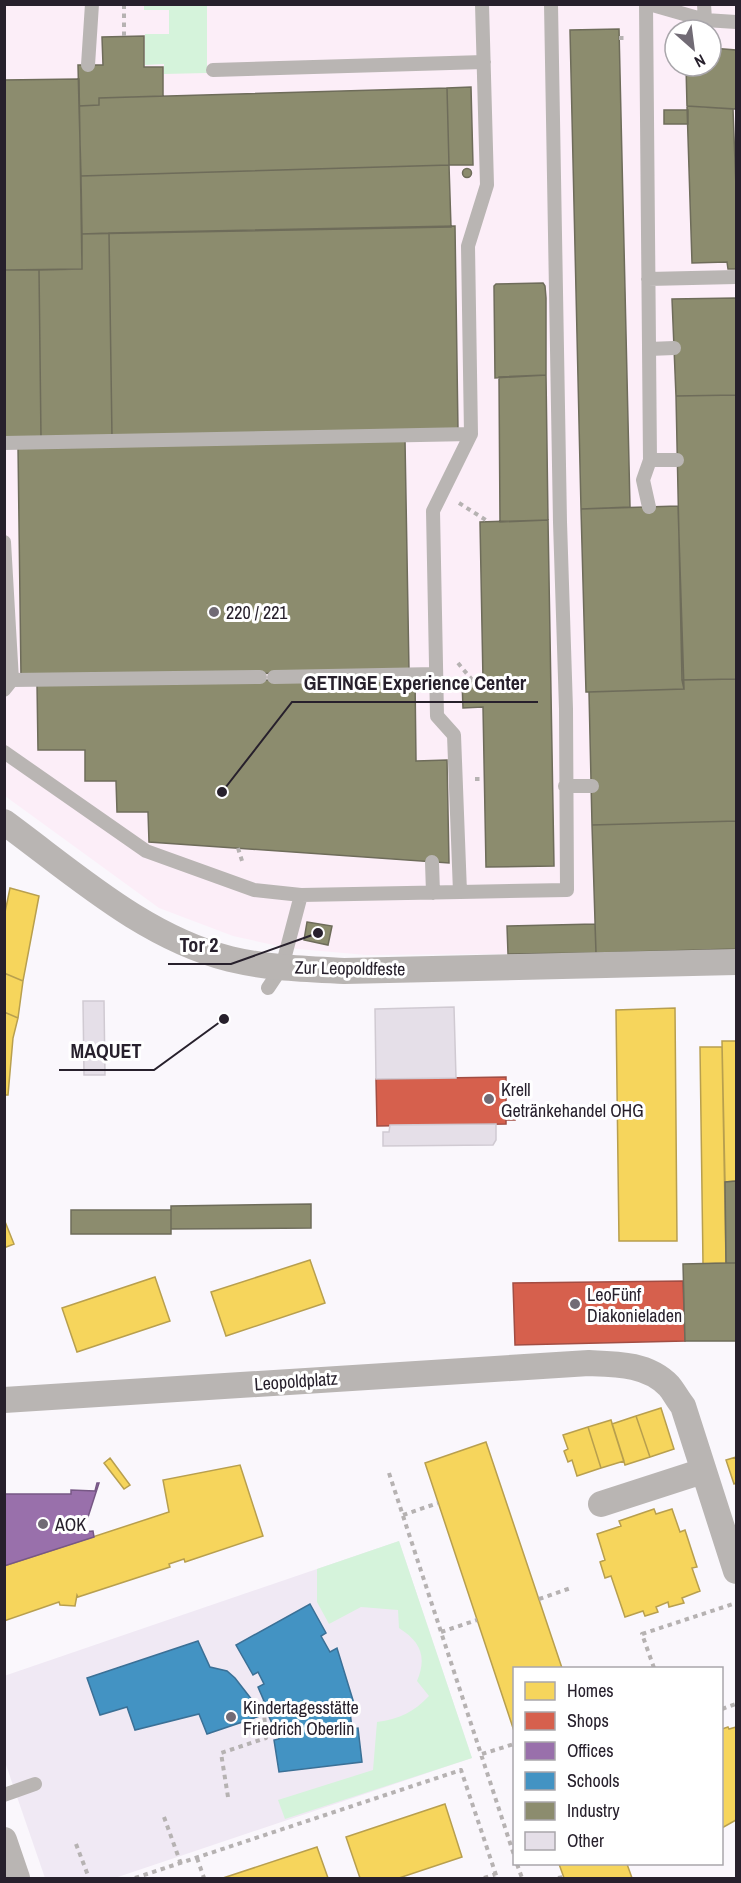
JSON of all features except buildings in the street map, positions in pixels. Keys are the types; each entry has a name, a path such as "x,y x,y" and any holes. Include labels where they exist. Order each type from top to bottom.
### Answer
{"street":[{"name":"Zur Leopoldfeste","path":"4,822 131,915 180,941 275,978 344,971 736,962"},
{"name":"Leopoldplatz","path":"4,1400 589,1363 619,1364 649,1371 669,1386 682,1406 736,1570"},
{"path":"601,1504 703,1471"},
{"path":"4,1840 17,1878"}],"lane":[{"path":"88,65 92,4"},
{"path":"460,892 454,735 437,716 434,511 471,434 461,246 487,185 482,4"},
{"path":"4,752 146,851 254,890 301,895 567,890 566,709 560,522 551,4"},
{"path":"649,507 643,480 650,460 648,4 698,18"},
{"path":"213,70 484,62"},
{"path":"471,119 485,119"},
{"path":"648,279 736,277"},
{"path":"649,349 674,348"},
{"path":"4,443 471,434"},
{"path":"650,460 677,460"},
{"path":"4,542 8,685 260,677"},
{"path":"274,676 436,674"},
{"path":"565,786 592,786"},
{"path":"432,862 433,892"},
{"path":"275,978 301,895"},
{"path":"4,1795 35,1784"}],"path":[{"path":"124,4 124,36"},
{"path":"443,493 489,522"},
{"path":"238,848 239,856"},
{"path":"390,1473 513,1852"},
{"path":"403,1515 438,1503"},
{"path":"538,1599 570,1588"},
{"path":"654,1667 642,1635 736,1603"},
{"path":"441,1632 477,1620"},
{"path":"228,1797 221,1753 266,1738 264,1713"},
{"path":"482,1754 513,1744"},
{"path":"135,1878 461,1770 497,1876 484,1878"},
{"path":"164,1817 181,1864"},
{"path":"76,1844 89,1878"},
{"path":"197,1858 204,1878"},
{"path":"558,1878 564,1876"}],"shaded area":[{"path":"5,5 736,5 736,950 366,955 287,948 233,936 159,908 5,796 7,766 5,765"},
{"name":"Kindertagesstätte Friedrich Oberlin","path":"399,1541 472,1758 115,1878 45,1878 5,1762 4,1676"}],"green space":[{"path":"144,5 207,5 207,73 164,74 164,64 145,65 145,34 169,34 169,10 144,10"},
{"path":"399,1541 472,1758 285,1819 278,1800 373,1770 377,1722 406,1714 429,1696 417,1681 422,1665 420,1651 412,1639 399,1628 398,1610 361,1607 329,1624 317,1602 317,1569"}],"place":[{"name":"220 / 221","path":"214,612"},
{"name":"GETINGE Experience Center","path":"222,792"},
{"name":"Tor 2","path":"318,933"},
{"name":"MAQUET","path":"224,1019"},
{"name":"Krell Getränkehandel OHG","path":"489,1099"},
{"name":"LeoFünf Diakonieladen","path":"575,1304"},
{"name":"AOK","path":"43,1524"},
{"name":"Kindertagesstätte Friedrich Oberlin","path":"231,1717"}]}
